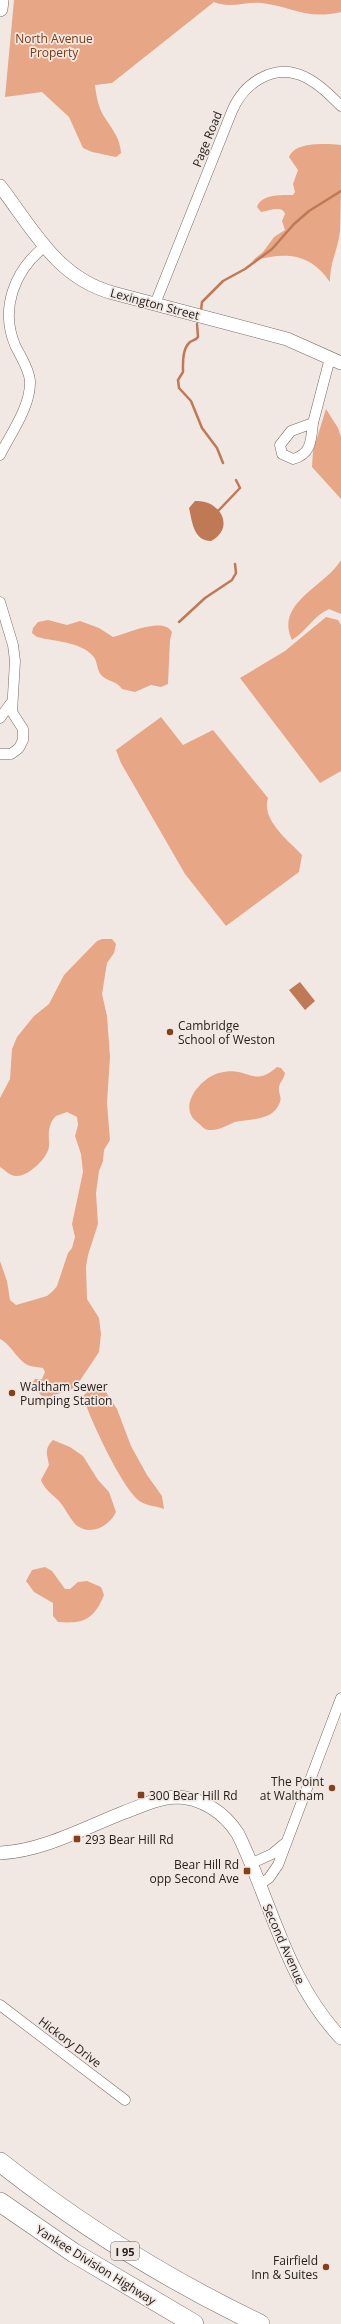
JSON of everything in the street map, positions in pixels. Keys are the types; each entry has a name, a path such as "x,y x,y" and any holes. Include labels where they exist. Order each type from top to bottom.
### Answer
{"highway":[{"name":"I 95","path":"0,2162 68,2213 122,2249 208,2299 260,2324"},
{"name":"Yankee Division Highway","path":"0,2202 80,2257 194,2324"}],"main road":[{"path":"0,9 1,0"}],"street":[{"name":"Page Road","path":"155,304 232,111 247,88 269,74 293,72 318,85 341,106"},
{"name":"Lexington Street","path":"1,189 44,247 67,270 89,285 108,292 287,339 335,361"},
{"path":"0,455 27,400 30,381 25,365 9,330 7,314 8,301 23,270 44,247"},
{"path":"313,423 335,361"},
{"path":"0,602 13,646 14,676 11,703 12,712 22,729 23,740 19,748 11,754 0,754"},
{"path":"0,718 11,703"},
{"path":"259,1886 275,1870 341,1698"},
{"name":"Second Avenue","path":"0,1853 26,1849 47,1842 154,1801 181,1798 205,1804 226,1818 238,1834 298,1979 317,2009 341,2038"},
{"path":"250,1864 272,1854 288,1839"},
{"name":"Hickory Drive","path":"0,2005 125,2100"}],"green space":[{"name":"North Avenue Property","path":"14,0 341,0 341,12 319,15 262,3 226,5 214,2 112,83 95,85 97,99 101,110 119,142 121,153 116,157 92,152 83,148 69,117 42,92 5,97"},
{"path":"307,145 341,145 341,199 340,231 331,268 330,282 314,265 296,257 275,256 252,261 263,252 274,237 285,230 282,221 285,214 283,211 275,209 261,212 257,207 259,203 267,197 277,195 293,195 295,192 293,184 298,170 289,157 292,152"},
{"path":"326,409 338,428 341,437 341,499 312,467 313,451"},
{"path":"341,560 341,614 329,609 323,612 292,640 288,627 290,616 296,605 334,569"},
{"path":"326,617 338,620 341,625 341,771 320,783 240,678 285,651"},
{"path":"48,620 67,625 80,621 99,628 113,637 144,627 167,627 172,632 170,640 168,684 161,687 151,685 135,692 122,689 118,684 102,676 95,658 81,647 37,637 32,633 33,628 38,622"},
{"path":"161,717 183,745 213,730 268,798 268,814 272,822 283,836 302,855 299,872 226,926 185,874 121,763 116,750"},
{"path":"102,939 112,939 116,944 114,953 107,963 102,994 107,1016 110,1057 107,1103 110,1140 104,1150 103,1161 99,1171 96,1193 98,1224 88,1255 86,1267 87,1299 99,1318 101,1334 99,1352 75,1388 49,1397 42,1396 31,1385 35,1379 42,1379 45,1372 43,1368 25,1364 8,1345 0,1339 0,1261 7,1281 10,1300 16,1305 47,1296 57,1286 75,1237 72,1224 83,1172 81,1154 75,1136 78,1125 77,1117 67,1112 56,1116 51,1123 49,1146 45,1156 37,1166 31,1170 21,1175 14,1176 0,1167 0,1098 10,1079 12,1049 17,1037 34,1016 49,1004 64,975 97,941"},
{"path":"277,1067 281,1068 285,1073 279,1087 281,1098 277,1108 267,1116 235,1122 220,1129 207,1130 191,1116 189,1109 193,1094 198,1087 212,1076 229,1071 262,1076"},
{"path":"100,1383 117,1409 131,1446 147,1475 162,1496 164,1509 141,1502 125,1484 116,1469 92,1420 83,1396 96,1384"},
{"path":"53,1440 70,1447 83,1456 98,1480 109,1492 116,1512 104,1526 92,1530 80,1528 75,1524 59,1501 42,1483 41,1480 49,1465 47,1449"},
{"path":"45,1567 52,1571 65,1589 70,1589 78,1582 87,1581 101,1587 104,1595 92,1615 81,1621 58,1622 53,1616 53,1603 34,1592 26,1581 32,1570"}],"shaded area":[{"path":"195,501 212,505 218,509 222,515 224,522 223,529 219,535 211,541 200,538 194,529 189,508"},
{"path":"300,982 315,1001 305,1010 289,990"}],"waterway":[{"path":"201,310 202,302 223,281 245,269 272,249 294,224 309,211 341,191"},
{"path":"197,324 198,337 187,345 184,352 183,372 178,380 179,388 191,401 202,428 217,448 223,463"},
{"path":"219,510 240,488 236,480"},
{"path":"179,622 205,598 232,580 236,573 235,564"}],"place":[{"name":"Cambridge School of Weston","path":"170,1032"},
{"name":"Waltham Sewer Pumping Station","path":"12,1393"},
{"name":"The Point at Waltham","path":"332,1788"},
{"name":"300 Bear Hill Rd","path":"141,1795"},
{"name":"293 Bear Hill Rd","path":"77,1839"},
{"name":"Bear Hill Rd opp Second Ave","path":"247,1871"},
{"name":"Fairfield Inn & Suites","path":"326,2267"}]}
